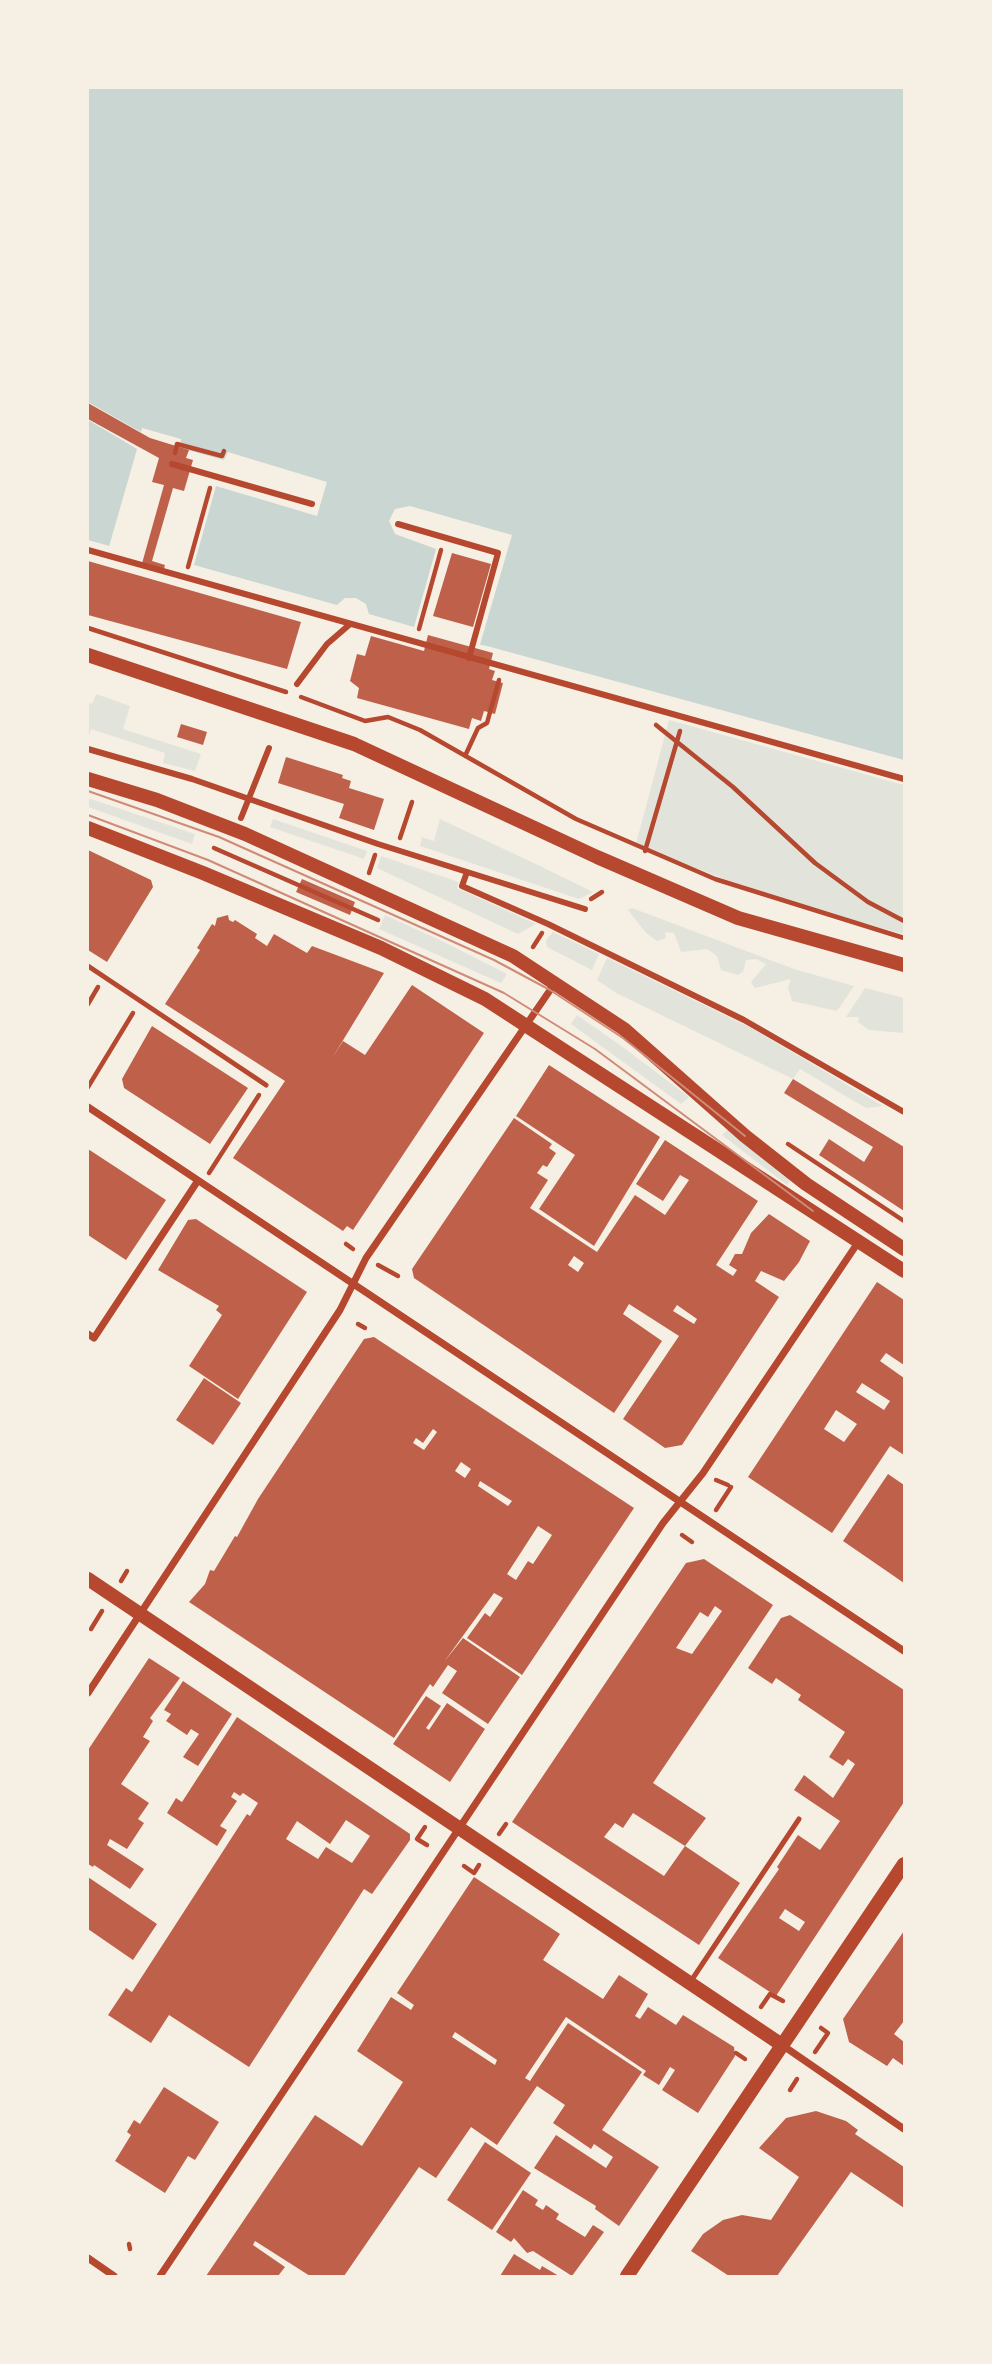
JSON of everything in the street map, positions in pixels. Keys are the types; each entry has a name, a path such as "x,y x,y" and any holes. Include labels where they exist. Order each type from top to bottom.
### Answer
{"main road":[{"path":"88,655 354,744 597,857 738,918 905,965"},
{"path":"88,779 157,800 245,834 493,946 556,981 624,1029 745,1136 806,1184 905,1249"},
{"path":"88,828 203,873 419,965 527,1024 905,1270"},
{"path":"88,1578 691,1981 782,2045"},
{"path":"627,2277 905,1864"}],"street":[{"path":"172,464 312,504"},
{"path":"398,524 498,552 469,658"},
{"path":"88,550 905,779"},
{"path":"298,684 327,644 349,625"},
{"path":"241,818 269,748"},
{"path":"88,749 249,798 396,850 585,909"},
{"path":"467,872 462,886 573,936 744,1020 905,1112"},
{"path":"88,1693 354,1286 366,1258 556,981"},
{"path":"88,1107 905,1651"},
{"path":"88,1334 94,1338 197,1182"},
{"path":"160,2277 663,1523 681,1503 859,1241"},
{"path":"782,2045 905,2129"},
{"path":"88,2258 114,2277"}],"lane":[{"path":"88,966 265,1085"},
{"path":"691,1981 799,1819"}],"path":[{"path":"180,444 222,456 224,451"},
{"path":"198,572 187,569 209,492"},
{"path":"407,631 417,634 439,556"},
{"path":"88,628 292,694 365,721 388,717 420,730 520,789 645,851 715,879 905,939"},
{"path":"465,756 478,728 487,723 503,667"},
{"path":"645,718 733,787 815,863 868,902 905,921"},
{"path":"645,851 684,719"},
{"path":"396,850 412,802"},
{"path":"211,855 217,842"},
{"path":"214,848 378,920"},
{"path":"88,1087 140,1000"},
{"path":"209,1173 265,1085"},
{"path":"792,1146 905,1221"},
{"path":"346,1244 353,1249"},
{"path":"379,1265 398,1276"},
{"path":"358,1324 365,1328"},
{"path":"711,1478 729,1486 715,1511"},
{"path":"682,1535 692,1542"},
{"path":"121,1581 127,1571"},
{"path":"91,1629 99,1614"},
{"path":"499,1834 506,1824"},
{"path":"425,1826 417,1839 427,1845"},
{"path":"464,1866 474,1873 480,1865"},
{"path":"761,2007 770,1994 783,2001"},
{"path":"815,2053 828,2033 821,2028"},
{"path":"736,2053 745,2059"},
{"path":"790,2090 797,2079"}],"shaded area":[{"path":"88,88 904,88 904,760 487,646 429,635 88,540"},
{"path":"96,694 130,706 123,729 201,754 195,771 163,763 165,753 91,729 88,740 88,702 92,704"},
{"path":"669,720 904,785 904,934 840,917 724,879 636,844"},
{"path":"88,798 195,834 192,844 88,807"},
{"path":"273,819 367,851 364,859 270,827"},
{"path":"440,819 593,892 579,899 420,846 422,837 434,841"},
{"path":"381,856 459,882 457,888 536,924 518,934 377,868"},
{"path":"632,908 794,969 854,986 837,1011 792,1001 788,988 791,979 755,988 751,982 766,964 756,959 746,960 743,972 738,975 721,970 717,956 707,949 681,952 674,933 665,932 666,938 657,941 646,933 628,910"},
{"path":"385,915 507,974 501,983 379,929"},
{"path":"553,932 599,954 592,970 547,947 546,940"},
{"path":"607,958 751,1028 883,1106 866,1108 800,1069 793,1079 616,993 597,980"},
{"path":"865,988 904,998 904,1033 869,1030 858,1022 859,1017 846,1017"},
{"path":"577,1015 689,1097 681,1104 571,1024"},
{"path":"728,1129 791,1180 787,1185 722,1135"}],"pier":[{"path":"88,402 141,432 142,428 181,439 180,448 224,460 228,452 327,482 317,516 216,486 194,565 337,605 345,598 356,598 366,604 369,614 414,627 436,549 395,534 389,521 395,509 410,506 512,535 479,648 429,638 108,550 137,449 88,420"}],"building":[{"path":"88,403 150,438 189,450 186,458 193,460 184,491 173,488 152,561 165,565 163,573 141,567 164,485 152,482 159,458 88,419"},
{"path":"452,553 491,564 473,627 433,616"},
{"path":"88,561 301,622 287,669 88,615"},
{"path":"428,635 493,653 489,669 495,671 492,680 503,683 495,714 484,711 481,721 472,718 469,729 357,698 359,688 350,681 357,654 365,656 371,636 424,651"},
{"path":"181,724 207,732 203,745 177,737"},
{"path":"286,757 343,775 342,778 351,781 349,788 384,799 374,830 339,818 344,804 278,783"},
{"path":"88,850 151,880 153,887 107,962 88,950"},
{"path":"302,879 355,902 350,915 296,892"},
{"path":"228,915 229,920 235,920 257,934 255,938 267,946 274,934 307,953 312,946 384,973 331,1060 343,1041 365,1055 412,985 484,1033 353,1230 347,1226 343,1231 233,1158 285,1081 165,1004 200,950 197,948 212,924 215,926 217,918"},
{"path":"152,1026 248,1088 210,1144 124,1088 122,1079"},
{"path":"549,1065 660,1137 594,1246 539,1209 575,1155 516,1116"},
{"path":"793,1079 904,1147 904,1211 819,1155 829,1139 864,1162 873,1147 784,1093"},
{"path":"514,1118 552,1144 549,1148 556,1153 547,1167 543,1165 537,1173 548,1180 530,1208 597,1252 635,1195 665,1215 689,1180 680,1175 663,1201 636,1184 665,1140 758,1201 716,1265 733,1276 737,1270 729,1265 735,1254 742,1254 751,1233 769,1214 810,1241 799,1262 784,1281 761,1271 755,1281 779,1297 682,1445 665,1448 623,1419 679,1336 629,1304 623,1314 662,1341 614,1413 414,1278 412,1269","holes":["574,1256 584,1263 578,1272 568,1265","677,1305 697,1319 694,1324 673,1311"]},
{"path":"88,1149 166,1200 126,1260 88,1235"},
{"path":"196,1219 307,1292 238,1399 189,1366 222,1315 216,1310 219,1306 158,1270 188,1220"},
{"path":"877,1282 904,1300 904,1365 886,1353 880,1361 904,1378 904,1455 890,1446 832,1533 748,1477","holes":["862,1383 890,1401 884,1410 856,1392","836,1410 857,1424 844,1442 824,1429"]},
{"path":"374,1337 634,1508 522,1675 467,1638 485,1613 490,1617 503,1598 494,1593 444,1662 463,1638 520,1677 488,1724 442,1693 457,1671 448,1665 433,1687 430,1684 394,1738 189,1602 205,1584 210,1570 214,1571 235,1536 237,1537 258,1499 364,1339","holes":["433,1429 437,1432 424,1450 413,1443 416,1438 423,1443","461,1462 471,1469 465,1478 455,1471","480,1481 512,1501 508,1506 478,1486","538,1526 552,1535 533,1564 528,1561 516,1580 507,1574"]},
{"path":"204,1378 241,1403 213,1445 176,1420"},
{"path":"888,1474 904,1485 904,1583 843,1541"},
{"path":"704,1559 773,1605 653,1783 706,1818 685,1846 740,1883 699,1945 512,1822 686,1563","holes":["715,1606 722,1611 692,1654 676,1648 700,1612 708,1617","633,1813 685,1846 664,1876 604,1837 615,1823 623,1828"]},
{"path":"790,1615 904,1690 904,1802 776,1996 718,1958 779,1869 777,1867 798,1835 820,1850 840,1821 794,1790 804,1775 833,1798 855,1764 848,1759 843,1766 829,1757 845,1732 798,1700 801,1695 776,1678 772,1684 748,1668 781,1618","holes":["785,1909 805,1922 799,1931 779,1918"]},
{"path":"149,1658 180,1678 150,1718 153,1721 143,1737 150,1741 121,1784 149,1803 138,1819 144,1823 127,1849 110,1839 107,1845 144,1869 130,1889 94,1865 93,1867 88,1864 88,1750"},
{"path":"183,1681 232,1714 198,1766 183,1757 199,1734 191,1729 187,1735 166,1721 171,1714 164,1710"},
{"path":"426,1696 441,1706 426,1728 429,1730 447,1703 485,1729 450,1782 393,1744"},
{"path":"237,1717 410,1834 410,1840 372,1894 364,1889 249,2067 169,2015 151,2043 108,2015 126,1988 132,1992 247,1814 250,1816 258,1803 243,1793 240,1796 234,1792 231,1797 237,1801 220,1826 227,1830 217,1846 167,1813 176,1798 182,1802","holes":["346,1820 370,1836 352,1863 326,1847 318,1859 286,1839 297,1821 330,1844"]},
{"path":"88,1877 157,1924 133,1960 88,1929"},
{"path":"474,1877 560,1934 543,1960 603,1999 619,1975 648,1994 635,2016 640,2019 648,2007 676,2025 683,2015 734,2047 735,2056 698,2113 662,2090 675,2070 670,2067 659,2085 643,2075 646,2071 566,2017 525,2078 530,2081 568,2023 642,2072 602,2130 659,2167 619,2226 595,2209 596,2206 534,2168 556,2135 606,2168 613,2157 594,2144 591,2149 553,2123 565,2105 537,2086 497,2145 471,2127 436,2178 419,2167 344,2276 310,2276 255,2241 253,2245 285,2267 278,2276 206,2276 315,2115 362,2146 403,2082 357,2051 391,1997 411,2010 414,2005 397,1993","holes":["455,2032 497,2060 495,2065 452,2037"]},
{"path":"904,1931 904,2021 894,2034 904,2042 904,2066 893,2058 887,2066 849,2042 843,2019"},
{"path":"164,2087 219,2122 195,2160 188,2156 165,2193 115,2161 131,2135 127,2132 134,2120 140,2124"},
{"path":"816,2111 846,2121 858,2130 855,2134 904,2167 904,2208 851,2172 777,2276 729,2276 691,2251 703,2234 723,2220 742,2215 771,2220 799,2177 759,2148 786,2118"},
{"path":"485,2142 531,2173 492,2230 447,2200"},
{"path":"523,2190 538,2200 535,2205 543,2210 546,2205 559,2214 556,2219 585,2237 593,2225 604,2232 572,2276 533,2251 527,2253 514,2238 511,2242 496,2232"},
{"path":"514,2254 540,2270 542,2266 559,2276 500,2276"}],"tram line":[{"path":"88,791 219,837 494,960 550,990 623,1038 745,1136"},
{"path":"88,815 208,860 504,993 595,1049 813,1211"}]}
